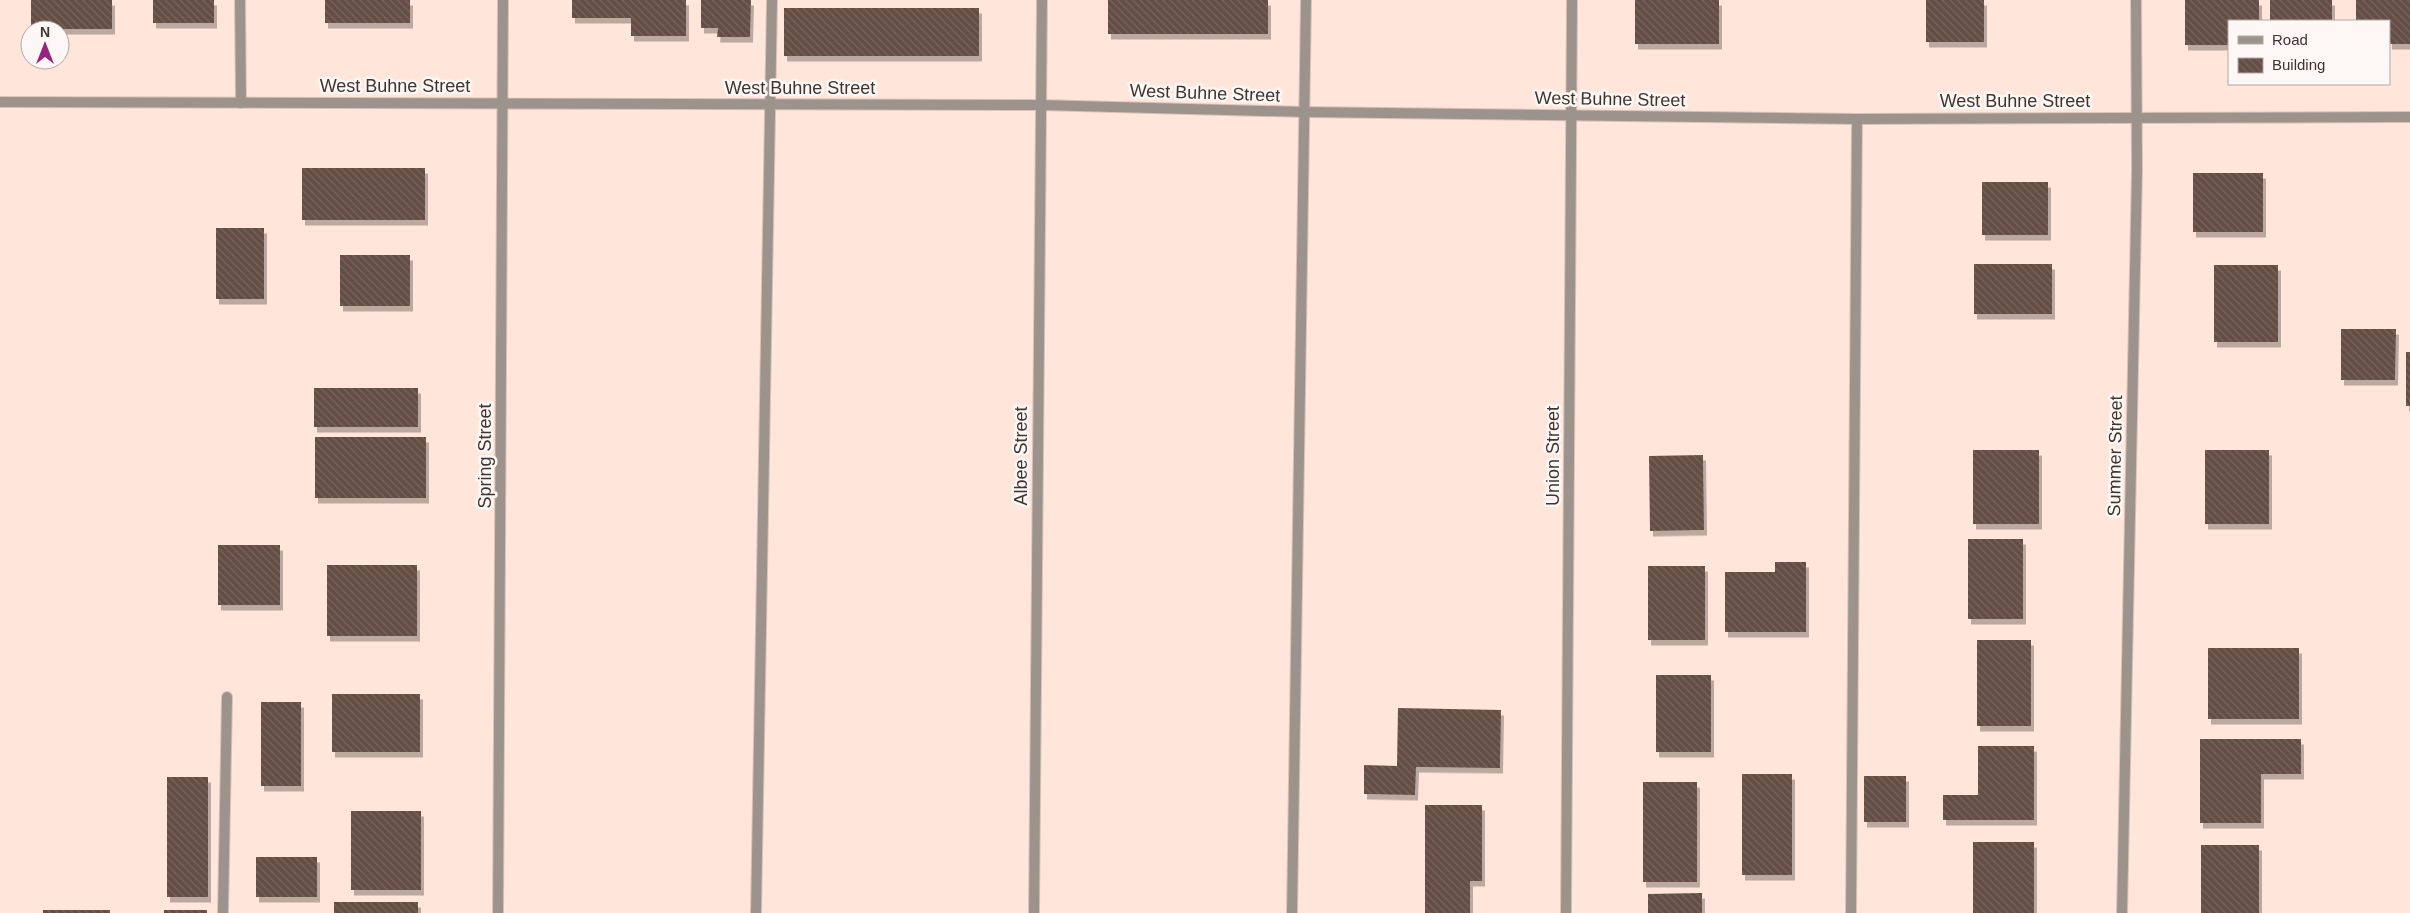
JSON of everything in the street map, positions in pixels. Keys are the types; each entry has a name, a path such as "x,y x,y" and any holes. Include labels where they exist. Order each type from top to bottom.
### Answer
{"street":[{"path":"240,0 241,103"},
{"name":"Spring Street","path":"498,913 503,0"},
{"path":"756,913 772,0"},
{"name":"Albee Street","path":"1034,913 1042,0"},
{"path":"1292,913 1306,0"},
{"name":"Union Street","path":"1566,913 1572,0"},
{"name":"Summer Street","path":"2122,913 2136,117 2136,0"},
{"name":"West Buhne Street","path":"0,102 1040,105 1305,112 1857,119 2410,117"},
{"path":"1851,913 1857,119"},
{"path":"223,913 226,697"}],"building":[{"path":"31,0 112,0 112,29 70,29 70,20 31,20"},
{"path":"153,0 214,0 214,23 153,23"},
{"path":"325,0 410,0 410,23 325,23"},
{"path":"572,0 686,0 686,36 631,36 631,18 572,18"},
{"path":"701,0 751,0 750,37 717,37 718,28 701,28"},
{"path":"1108,0 1268,0 1268,34 1108,34"},
{"path":"1635,0 1719,0 1719,44 1635,44"},
{"path":"1926,0 1984,0 1984,42 1926,42"},
{"path":"2185,0 2259,0 2259,20 2228,20 2228,45 2185,45"},
{"path":"2270,0 2332,0 2332,20 2270,20"},
{"path":"2356,0 2410,0 2410,44 2390,44 2390,20 2356,20"},
{"path":"784,8 979,8 979,56 784,56"},
{"path":"302,168 425,168 425,220 302,220"},
{"path":"2193,173 2263,173 2263,232 2193,232"},
{"path":"1982,182 2048,182 2048,235 1982,235"},
{"path":"216,228 264,228 264,299 216,299"},
{"path":"340,255 410,255 410,306 340,306"},
{"path":"1974,264 2052,264 2052,314 1974,314"},
{"path":"2214,265 2278,265 2278,342 2214,342"},
{"path":"2341,329 2396,329 2395,380 2341,380"},
{"path":"2406,352 2410,352 2410,406 2406,406"},
{"path":"314,388 418,388 418,427 314,427"},
{"path":"315,437 426,437 426,498 315,498"},
{"path":"1973,450 2039,450 2039,524 1973,524"},
{"path":"2205,450 2269,450 2269,524 2205,524"},
{"path":"1703,455 1704,530 1650,531 1649,456"},
{"path":"1968,539 2023,539 2023,619 1968,619"},
{"path":"218,545 280,545 280,605 218,605"},
{"path":"1775,562 1806,562 1806,632 1725,632 1725,572 1775,572"},
{"path":"327,565 417,565 417,636 327,636"},
{"path":"1648,566 1705,566 1705,640 1648,640"},
{"path":"1977,640 2031,640 2031,726 1977,726"},
{"path":"2208,648 2299,648 2299,719 2208,719"},
{"path":"1656,675 1711,675 1711,752 1656,752"},
{"path":"332,694 420,694 420,752 332,752"},
{"path":"261,702 301,702 301,786 261,786"},
{"path":"1398,708 1501,710 1500,768 1416,767 1415,795 1364,794 1364,765 1397,766"},
{"path":"2200,739 2301,739 2301,774 2261,774 2261,823 2200,823"},
{"path":"1978,746 2034,746 2034,820 1943,820 1943,795 1978,795"},
{"path":"1742,774 1792,774 1792,875 1742,875"},
{"path":"1864,776 1906,776 1906,822 1864,822"},
{"path":"167,777 208,777 208,897 167,897"},
{"path":"1643,782 1697,782 1697,882 1643,882"},
{"path":"1425,805 1482,805 1482,881 1470,881 1470,913 1425,913"},
{"path":"351,811 421,811 421,890 351,890"},
{"path":"1973,842 2034,842 2034,913 1973,913"},
{"path":"2201,845 2259,845 2259,913 2201,913"},
{"path":"256,857 317,857 317,897 256,897"},
{"path":"1702,893 1702,913 1648,913 1648,894"},
{"path":"334,902 418,902 418,913 334,913"},
{"path":"43,910 110,910 110,913 43,913"},
{"path":"164,910 207,910 207,913 164,913"}]}
